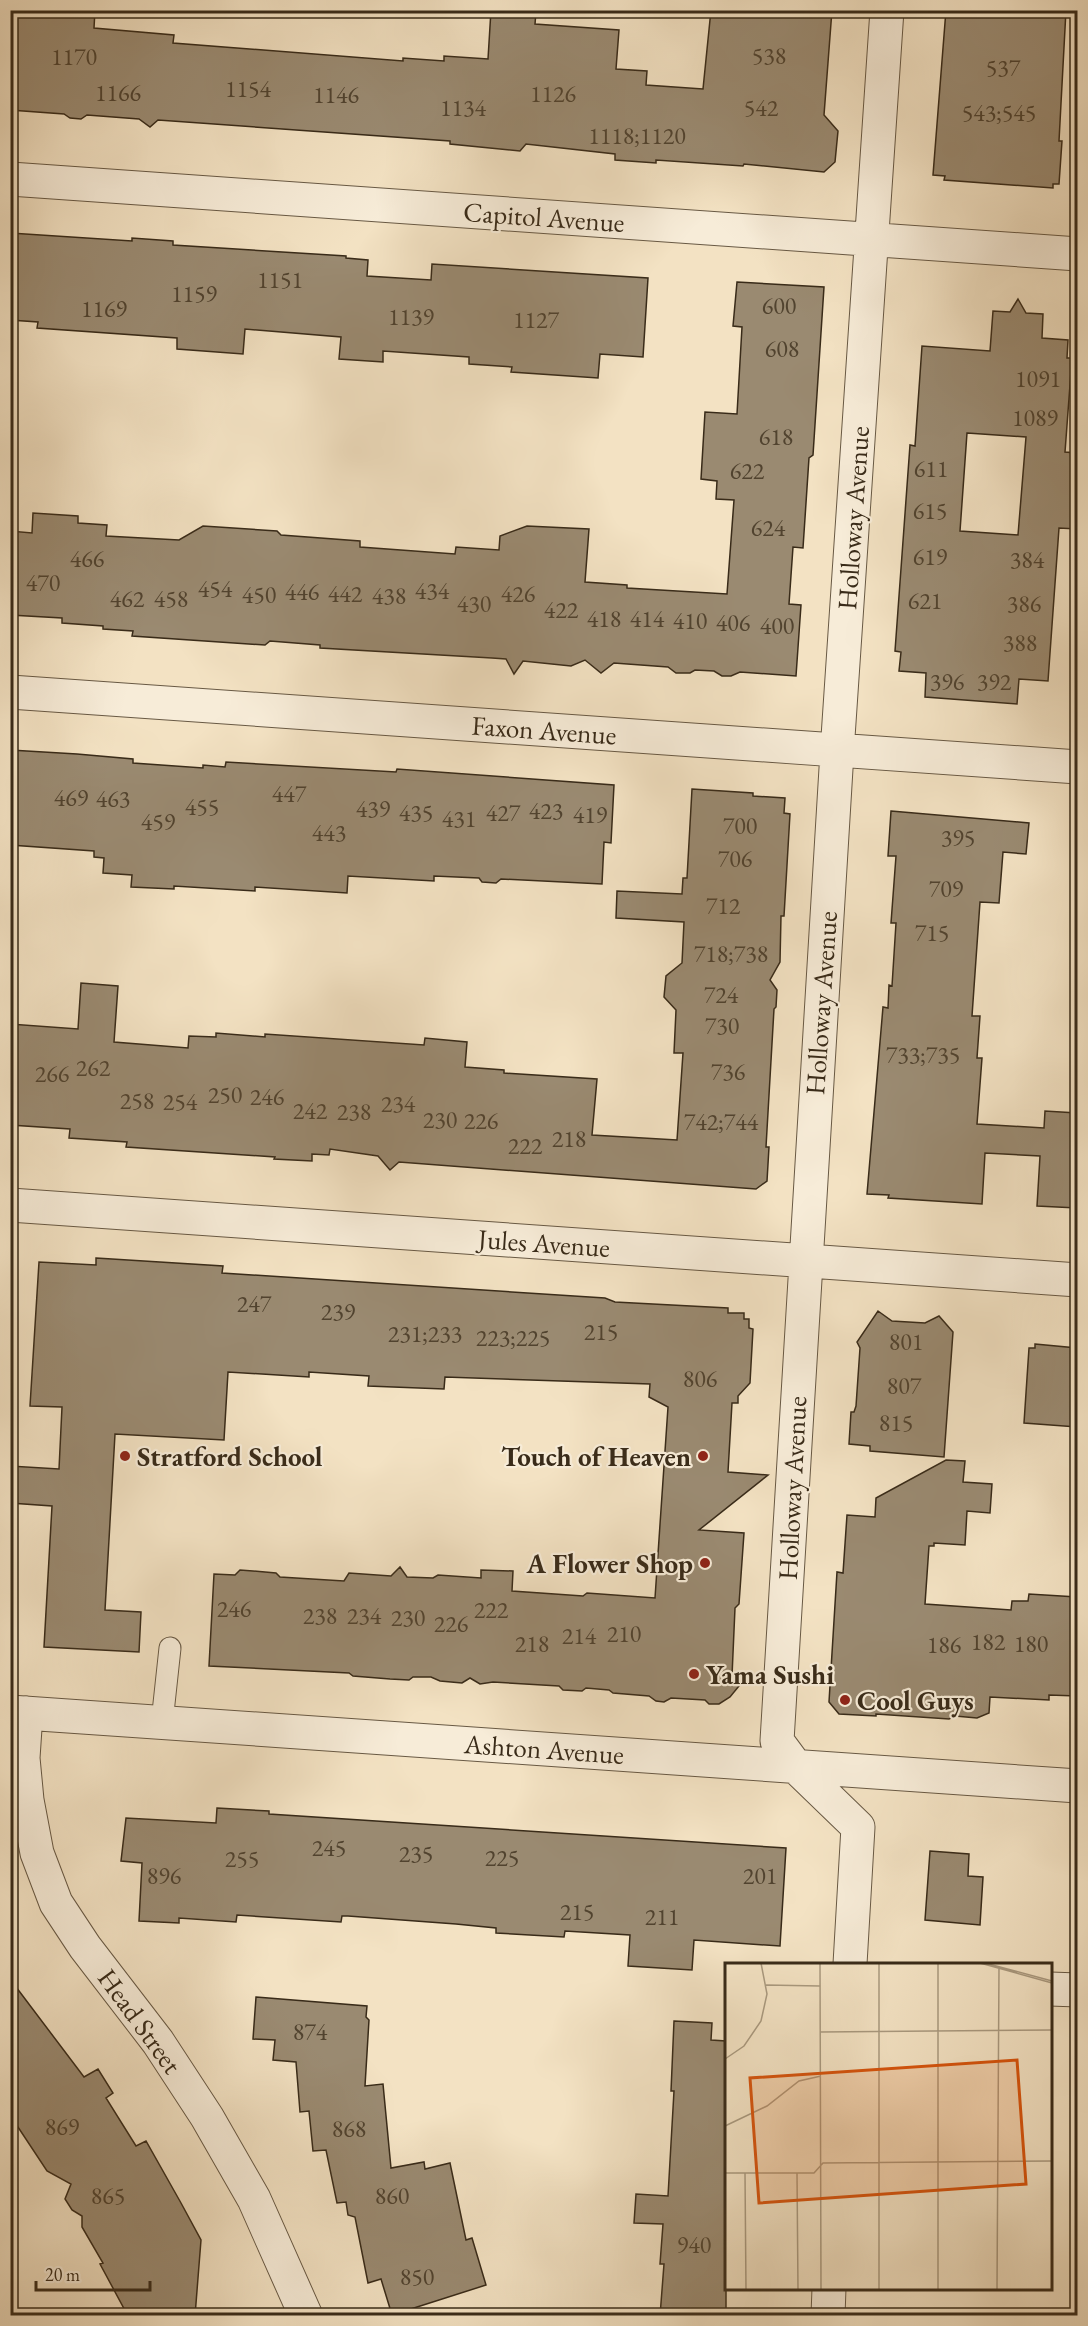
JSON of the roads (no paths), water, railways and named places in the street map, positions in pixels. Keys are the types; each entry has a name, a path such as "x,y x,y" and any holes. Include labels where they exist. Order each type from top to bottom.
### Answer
{"street":[{"name":"Holloway Avenue","path":"850,1963 858,1827 797,1768 777,1741 837,752 887,10"},
{"name":"Capitol Avenue","path":"10,179 1077,254"},
{"name":"Faxon Avenue","path":"10,692 837,752 1077,767"},
{"name":"Jules Avenue","path":"10,1205 1077,1280"},
{"name":"Ashton Avenue","path":"18,1713 1077,1786"},
{"name":"Head Street","path":"18,1713 27,1800 37,1853 56,1903 85,1947 158,2042 207,2117 254,2199 306,2316"},
{"path":"1052,1989 1077,1990"},
{"path":"828,2316 829,2290"}],"lane":[{"path":"162,1722 170,1648"}],"place":[{"name":"Stratford School","path":"125,1456"},
{"name":"Touch of Heaven","path":"703,1456"},
{"name":"A Flower Shop","path":"705,1563"},
{"name":"Yama Sushi","path":"694,1674"},
{"name":"Cool Guys","path":"845,1700"}]}
